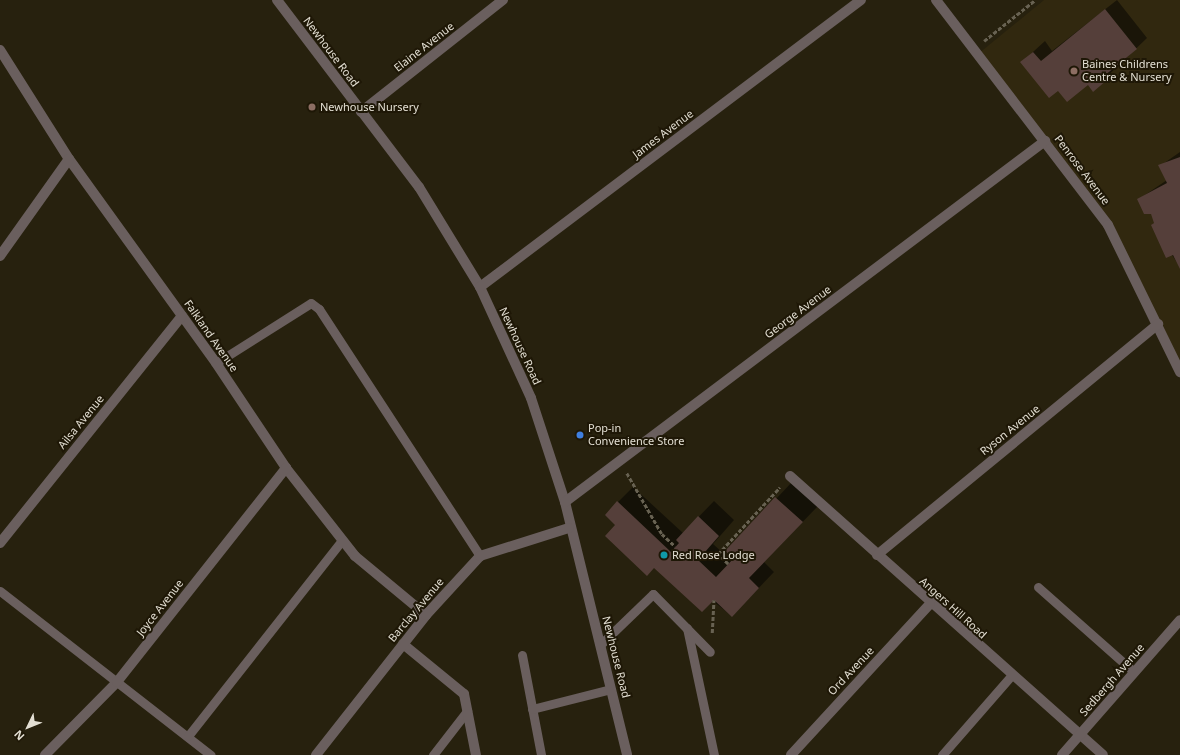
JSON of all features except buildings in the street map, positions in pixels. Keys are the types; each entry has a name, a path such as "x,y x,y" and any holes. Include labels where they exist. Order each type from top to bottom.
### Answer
{"street":[{"name":"Newhouse Road","path":"277,0 419,188 480,288 530,398 565,502 569,528 601,644 627,755"},
{"name":"Elaine Avenue","path":"361,112 503,0"},
{"name":"James Avenue","path":"480,288 861,0"},
{"name":"Penrose Avenue","path":"936,0 1108,225 1158,324 1180,372"},
{"name":"Falkland Avenue","path":"0,50 69,159 216,363 286,468 342,540 370,571 426,615"},
{"name":"George Avenue","path":"565,502 1045,141"},
{"path":"0,256 69,159"},
{"name":"Ailsa Avenue","path":"0,543 182,316"},
{"name":"Ryson Avenue","path":"877,555 1158,324"},
{"name":"Joyce Avenue","path":"45,755 117,682 286,468"},
{"name":"Angers Hill Road","path":"790,476 930,604 1103,755"},
{"path":"480,556 569,528"},
{"name":"Barclay Avenue","path":"316,755 426,615 480,556"},
{"name":"Ord Avenue","path":"791,755 930,604"},
{"name":"Sedbergh Avenue","path":"1062,755 1180,620"},
{"path":"403,644 464,694 476,755"}],"lane":[{"path":"216,363 311,303 319,309 480,556"},
{"path":"188,736 342,540"},
{"path":"1038,587 1134,672"},
{"path":"0,591 211,755"},
{"path":"601,644 653,594 710,652"},
{"path":"687,628 714,755"},
{"path":"522,655 541,755"},
{"path":"942,755 1011,676"},
{"path":"532,709 612,689"},
{"path":"433,755 467,711"}],"path":[{"path":"974,50 1035,0"},
{"path":"620,460 662,534 675,546"},
{"path":"728,564 718,554 790,476"},
{"path":"710,652 714,600"}],"shaded area":[{"path":"1044,0 1180,0 1180,372 1108,225 978,54"}],"place":[{"name":"Baines Childrens Centre & Nursery","path":"1074,71"},
{"name":"Newhouse Nursery","path":"312,107"},
{"name":"Pop-in Convenience Store","path":"580,435"},
{"name":"Red Rose Lodge","path":"664,555"}]}
